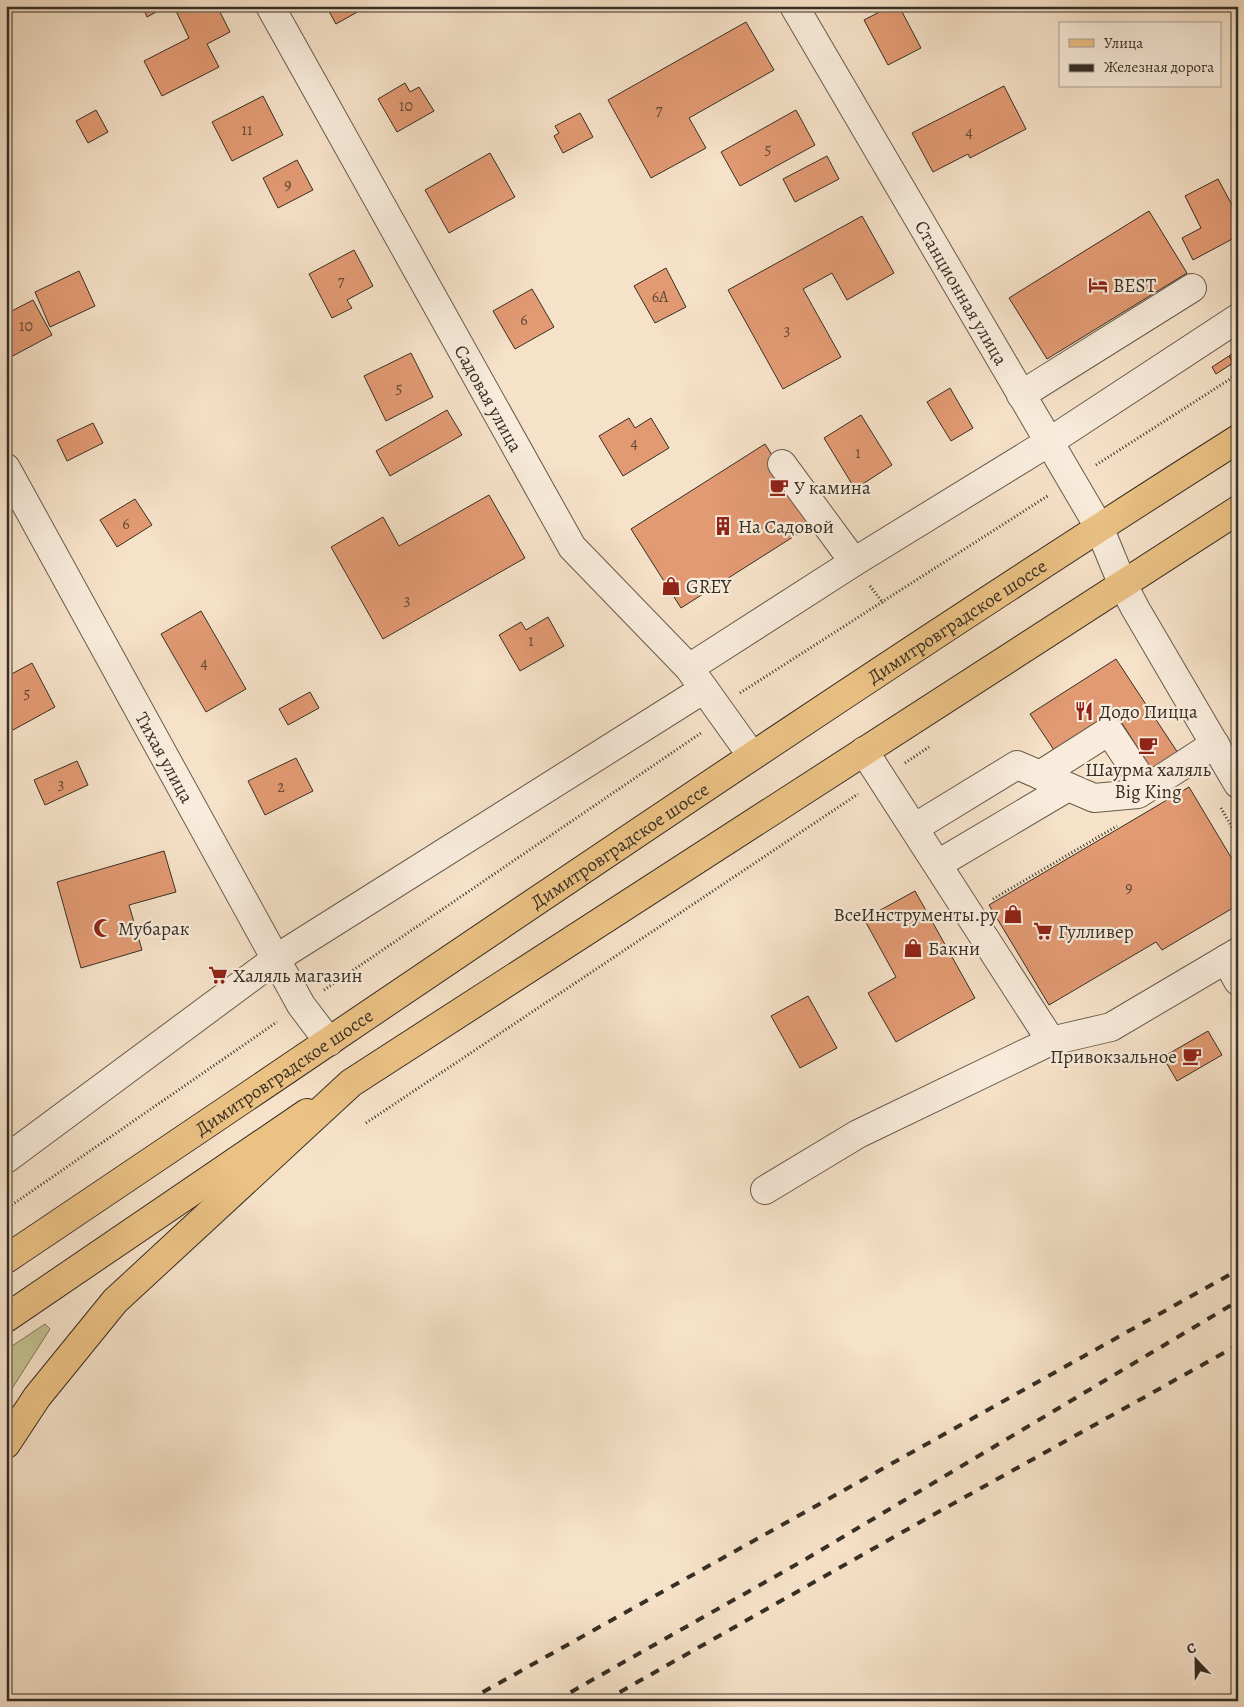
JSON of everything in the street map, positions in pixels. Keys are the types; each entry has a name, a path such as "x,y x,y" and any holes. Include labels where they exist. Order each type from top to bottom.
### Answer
{"main road":[{"name":"Димитровградское шоссе","path":"6,1258 752,756 1099,527 1238,438"},
{"path":"6,1318 351,1083 1122,583 1238,510"},
{"path":"6,1444 37,1397 115,1301 351,1083"}],"street":[{"name":"Садовая улица","path":"270,6 572,547 696,678 752,756"},
{"name":"Станционная улица","path":"794,6 1099,527 1122,583 1238,784"},
{"path":"1021,395 1192,288"},
{"path":"6,1159 277,958 696,678 854,562 1049,442 1238,318"},
{"path":"782,464 854,562"},
{"name":"Тихая улица","path":"6,468 277,958 301,1005 329,1042"},
{"path":"1040,775 1109,731 1147,788"},
{"path":"914,828 1017,765 1094,798 1138,794 1215,744"},
{"path":"864,751 1051,1041"},
{"path":"938,864 1068,787"},
{"path":"764,1190 858,1134 1051,1041 1111,1027 1234,964"}],"path":[{"path":"1178,414 1238,374"},
{"path":"6,1209 301,1005 724,717"},
{"path":"366,1123 931,745"},
{"path":"969,913 1119,825"}],"shaded area":[{"path":"45,1324 50,1329 6,1398 6,1350"}],"building":[{"path":"142,6 167,6 147,17"},
{"path":"217,6 230,32 207,44 219,67 162,96 144,61 189,38 174,7"},
{"path":"326,6 368,6 336,24"},
{"path":"891,6 899,6 921,48 888,65 864,20"},
{"path":"746,22 774,70 689,118 706,148 651,178 608,100"},
{"path":"405,83 410,92 419,87 434,111 397,132 378,99"},
{"path":"1004,86 1026,129 970,158 968,154 933,172 912,133"},
{"path":"263,96 283,135 232,161 212,122"},
{"path":"96,110 108,132 88,143 76,121"},
{"path":"796,110 815,145 740,186 721,152"},
{"path":"580,113 593,137 563,153 554,136 559,133 555,126"},
{"path":"490,153 515,197 449,233 425,190"},
{"path":"827,156 839,179 795,202 783,179"},
{"path":"297,160 313,190 278,208 263,178"},
{"path":"1218,179 1238,216 1238,236 1193,260 1182,238 1201,228 1185,196"},
{"name":"BEST","path":"1149,211 1187,273 1047,359 1009,298"},
{"path":"862,216 894,273 847,300 832,273 803,289 841,357 783,389 728,290"},
{"path":"354,250 373,286 347,300 352,308 332,318 309,274"},
{"path":"666,268 686,307 655,323 634,286"},
{"path":"79,271 95,306 50,327 35,292"},
{"path":"532,289 554,327 515,349 493,311"},
{"path":"33,300 52,335 7,359 6,314"},
{"path":"1238,350 1238,359 1233,363 1229,356"},
{"path":"411,353 433,397 386,421 364,376"},
{"path":"1229,356 1233,363 1216,374 1212,367"},
{"path":"950,388 973,428 951,441 927,402"},
{"path":"447,410 462,435 390,476 376,451"},
{"path":"861,415 892,465 855,489 824,438"},
{"path":"629,418 635,428 651,418 669,448 623,476 599,436"},
{"path":"93,423 103,443 67,461 57,440"},
{"name":"На Садовой","path":"765,444 815,523 681,608 631,529"},
{"path":"489,495 525,558 383,639 331,547 383,517 399,546"},
{"path":"135,499 152,525 117,547 100,520"},
{"path":"201,611 246,689 206,712 161,634"},
{"path":"548,617 564,646 520,671 499,635 521,622 526,630"},
{"path":"1116,659 1178,753 1152,770 1116,714 1056,753 1030,714"},
{"path":"32,663 55,707 13,730 6,717 6,677"},
{"path":"310,692 319,708 288,725 279,709"},
{"path":"296,758 313,791 265,815 248,781"},
{"path":"77,761 88,785 45,805 34,780"},
{"path":"1189,787 1238,869 1238,905 1162,950 1156,942 1049,1005 989,905"},
{"name":"Мубарак","path":"164,851 176,892 129,905 142,950 81,968 57,882"},
{"name":"Бакни","path":"915,891 975,998 896,1042 868,993 896,977 864,919"},
{"path":"808,996 837,1048 800,1068 771,1016"},
{"name":"Привокзальное","path":"1208,1031 1222,1055 1177,1081 1163,1057"}],"railway":[{"path":"467,1701 1238,1270"},
{"path":"555,1701 806,1559 1238,1301"},
{"path":"604,1701 1238,1345"}],"place":[{"name":"BEST","path":"1098,285"},
{"name":"У камина","path":"779,487"},
{"name":"На Садовой","path":"723,526"},
{"name":"GREY","path":"671,586"},
{"name":"Додо Пицца","path":"1084,711"},
{"name":"Шаурма халяль Big King","path":"1148,745"},
{"name":"ВсеИнструменты.ру","path":"1013,914"},
{"name":"Мубарак","path":"103,928"},
{"name":"Гулливер","path":"1043,931"},
{"name":"Бакни","path":"913,948"},
{"name":"Халяль магазин","path":"218,975"},
{"name":"Привокзальное","path":"1192,1056"}]}
